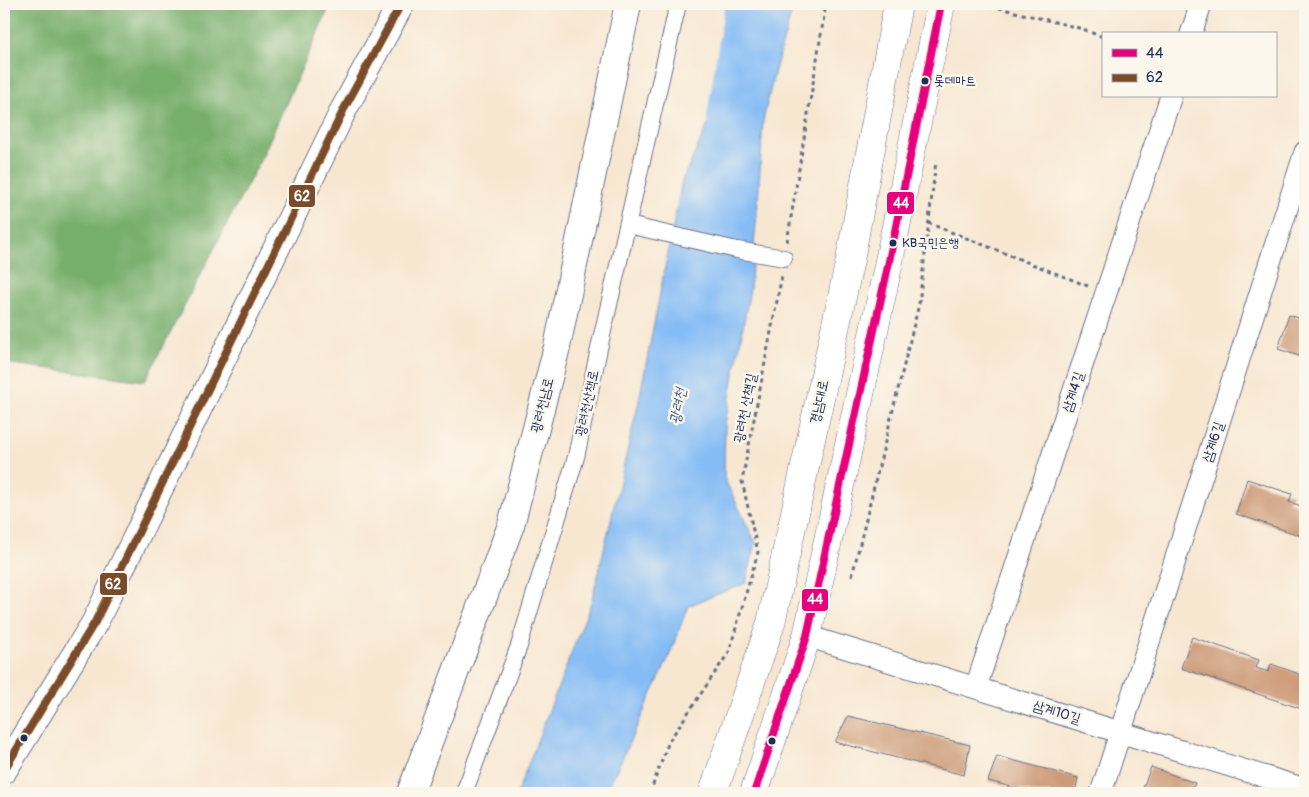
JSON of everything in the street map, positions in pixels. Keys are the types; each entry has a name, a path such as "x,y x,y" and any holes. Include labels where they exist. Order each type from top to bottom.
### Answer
{"highway":[{"name":"경남대로","path":"713,793 771,623 850,260 898,4"},
{"path":"754,793 808,636 887,271 940,4"}],"street":[{"path":"4,770 95,622 344,109 401,4"},
{"name":"광려천남로","path":"410,793 511,526 557,347 628,4"},
{"name":"광려천산책로","path":"464,793 519,646 576,457 678,4"},
{"path":"1192,32 1201,4"},
{"name":"삼계4길","path":"976,687 1169,98"},
{"name":"삼계6길","path":"1101,793 1305,152"},
{"path":"628,225 729,248 784,258"},
{"name":"삼계10길","path":"808,636 1305,789"}],"path":[{"name":"광려천 산책길","path":"650,793 669,741 729,652 758,552 742,481 776,307 826,4"},
{"path":"983,4 1079,28 1102,37"},
{"path":"852,576 919,304 926,262 928,224 936,157"},
{"path":"928,224 1106,293"}],"green space":[{"path":"4,4 331,4 262,157 145,381 4,363"}],"water":[{"path":"753,4 794,4 763,121 750,289 725,424 724,478 756,543 746,583 688,606 668,659 606,793 517,793 592,600 638,405 682,181 749,35"}],"building":[{"path":"1289,315 1305,320 1305,358 1278,349"},
{"path":"1247,479 1292,494 1289,502 1301,506 1305,496 1305,537 1236,514"},
{"path":"1192,637 1259,660 1256,668 1269,672 1271,664 1305,676 1305,710 1181,668"},
{"path":"848,716 970,745 964,775 835,742"},
{"path":"997,756 1078,778 1075,793 1035,793 988,781"},
{"path":"1151,767 1195,783 1191,793 1141,793"}],"waterway":[{"name":"광려천","path":"726,117 744,4"}],"transit line":[{"name":"62","path":"4,770 95,622 344,109 401,4"},
{"name":"44","path":"754,793 807,636 887,271 941,4"}],"place":[{"name":"롯데마트","path":"925,81"},
{"name":"KB국민은행","path":"893,243"}]}
